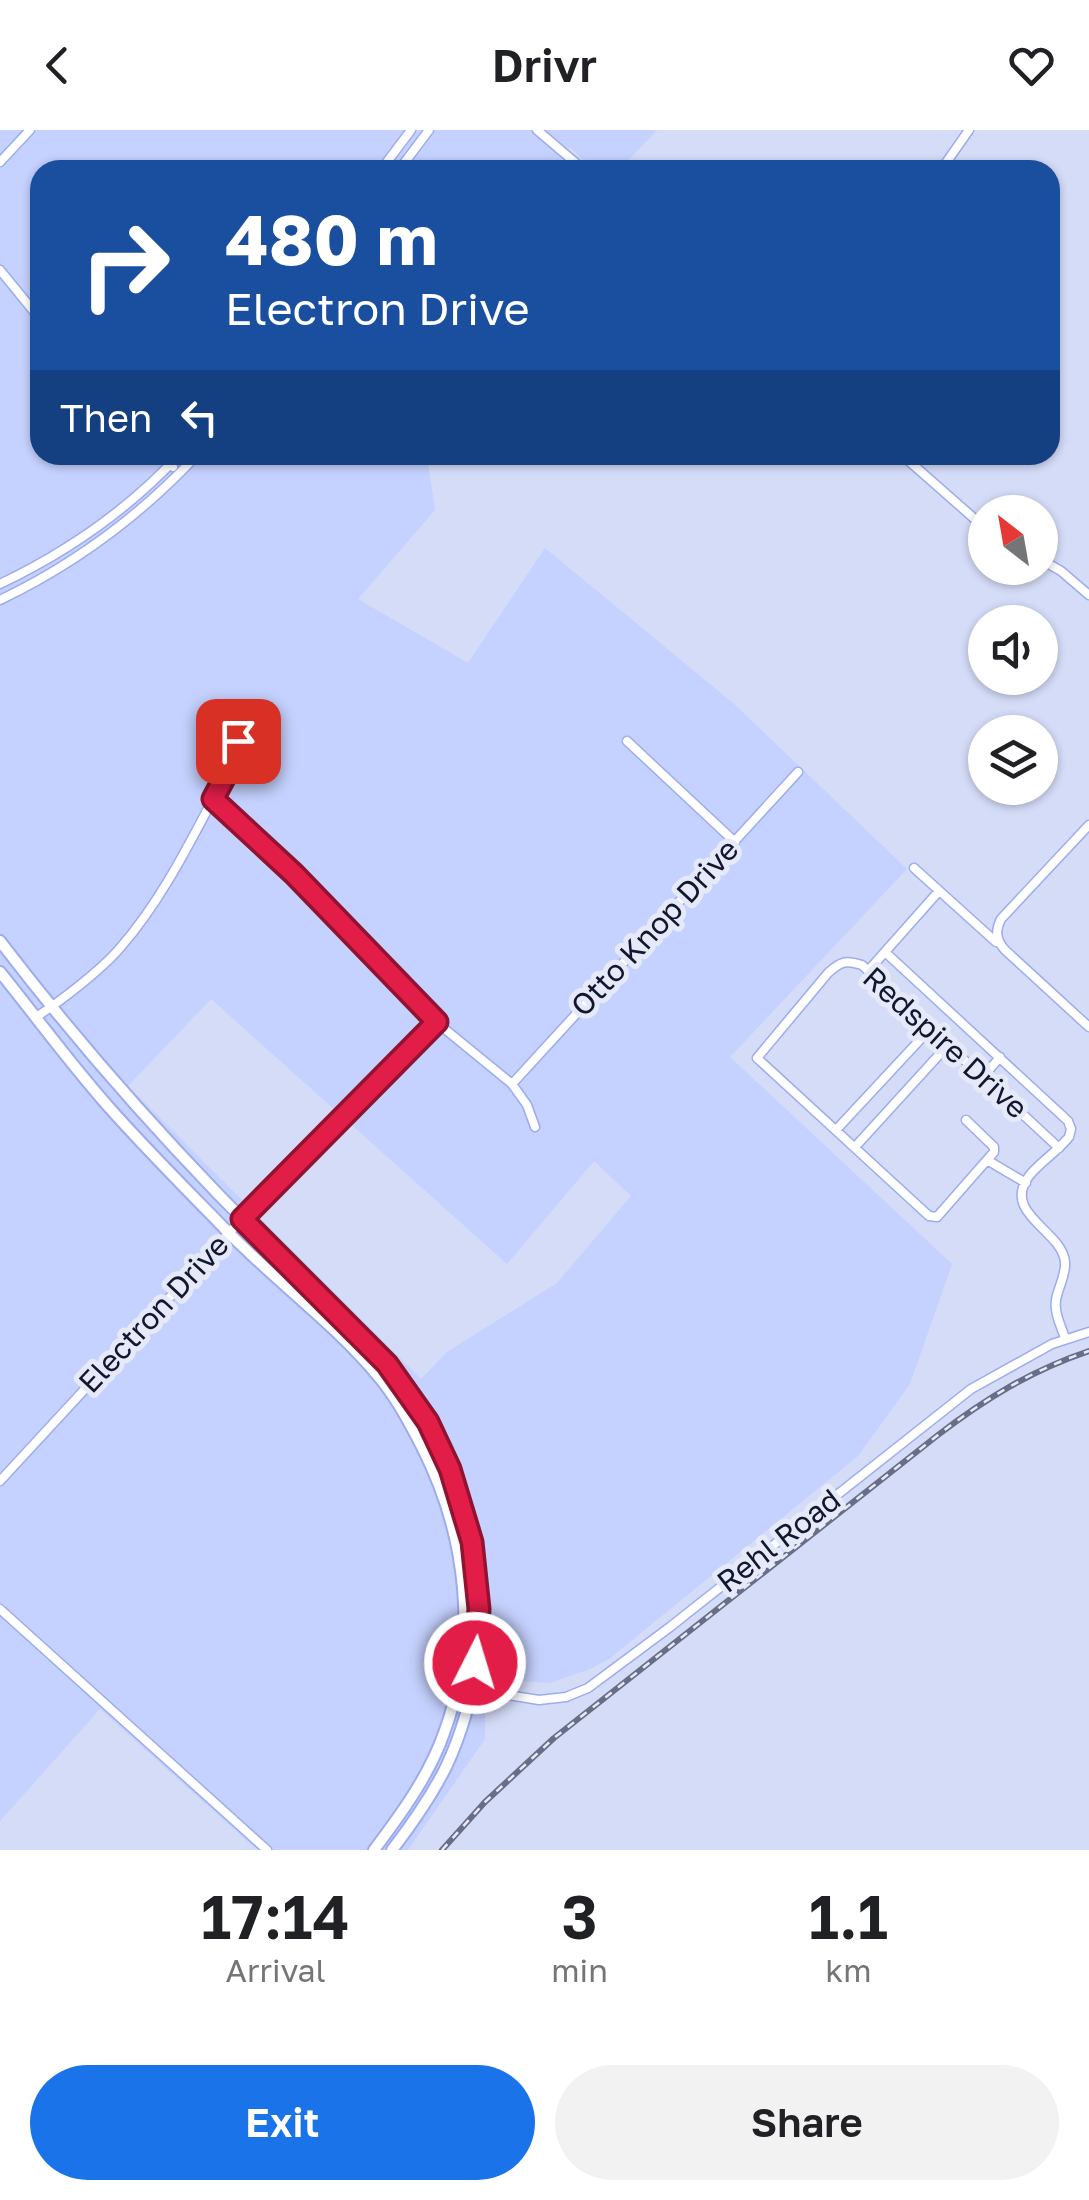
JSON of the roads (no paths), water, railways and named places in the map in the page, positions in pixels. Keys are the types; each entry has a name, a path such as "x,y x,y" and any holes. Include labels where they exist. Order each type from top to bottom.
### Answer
{"main road":[{"path":"0,941 142,1113 387,1364 428,1422 450,1469 472,1542 479,1609 472,1684 446,1768 392,1850"},
{"path":"0,972 114,1112 229,1233 363,1359 394,1396 441,1488 458,1549 465,1612 458,1680 444,1734 432,1760 374,1850"}],"street":[{"path":"0,162 30,130"},
{"path":"388,160 411,130 421,140"},
{"path":"406,160 430,130"},
{"path":"537,130 572,160"},
{"path":"948,160 969,130"},
{"path":"0,270 30,307"},
{"path":"0,584 40,565 92,531 169,465"},
{"path":"171,465 180,474"},
{"path":"0,600 114,532 188,465"},
{"path":"913,465 968,513"},
{"path":"1058,569 1089,595"},
{"path":"36,1017 119,950 136,928 213,799 236,756 238,741"},
{"path":"627,741 734,842"},
{"name":"Otto Knop Drive","path":"512,1084 798,772"},
{"path":"213,799 294,874 437,1022 512,1084 527,1105 536,1128"},
{"path":"1002,946 996,932 1001,919 1089,824"},
{"path":"914,868 1089,1027"},
{"path":"868,971 940,891"},
{"path":"885,952 1068,1121 1068,1138 1028,1177 1023,1198 1024,1209 1064,1254 1065,1272 1056,1302 1064,1338"},
{"name":"Redspire Drive","path":"966,1120 994,1147 994,1152 936,1217 929,1216 757,1058 838,963 847,960 868,971 1060,1148"},
{"name":"Electron Drive","path":"0,1480 242,1219 437,1022"},
{"path":"836,1130 930,1028"},
{"path":"855,1146 948,1045"},
{"path":"983,1077 1000,1057"},
{"path":"987,1160 1026,1183"},
{"name":"Rehl Road","path":"458,1680 483,1691 539,1700 566,1697 595,1684 959,1398 1064,1338 1089,1332"},
{"path":"0,1609 268,1850"}],"railway":[{"path":"442,1850 485,1802 554,1738 938,1435 1010,1387 1089,1351"}]}
